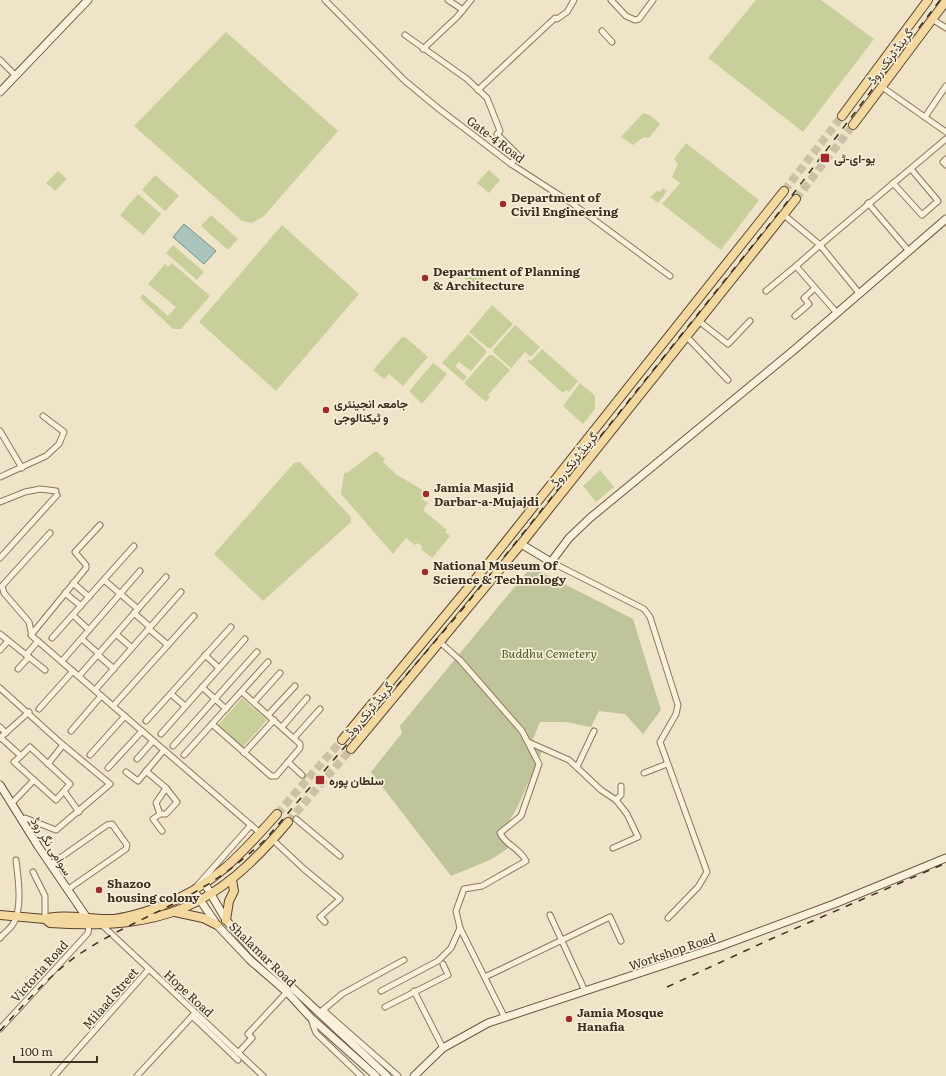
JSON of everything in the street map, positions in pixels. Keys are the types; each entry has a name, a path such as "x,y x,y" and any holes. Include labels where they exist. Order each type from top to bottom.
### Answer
{"main road":[{"path":"0,92 88,0"},
{"name":"گرینڈ ٹرنک روڈ","path":"842,116 927,1"},
{"name":"گرینڈ ٹرنک روڈ","path":"853,125 946,1"},
{"name":"گرینڈ ٹرنک روڈ","path":"342,740 492,559 707,290 784,191"},
{"name":"گرینڈ ٹرنک روڈ","path":"351,749 521,544 700,322 796,199"},
{"path":"521,544 551,562 569,538 590,518 794,350 836,312 946,219"},
{"path":"707,290 717,300"},
{"name":"سوامی نگر روڈ","path":"0,785 50,865 85,914 87,922"},
{"path":"0,916 45,919 50,923 87,922 115,919 137,914 167,904 205,884 235,860 277,814"},
{"path":"87,922 102,925 136,922 175,912 201,901 232,880 292,821"},
{"name":"Workshop Road","path":"414,1076 443,1048 472,1030 504,1016 721,946 834,904 946,858"},
{"path":"226,920 229,901 234,891 232,880"},
{"name":"Shalamar Road","path":"205,884 226,920 254,952 321,1011 328,1022 387,1076"},
{"name":"Shalamar Road","path":"194,891 217,925 250,960 287,992 311,1018 376,1076"},
{"path":"175,912 203,918 217,925"}],"street":[{"name":"Gate-4 Road","path":"325,0 404,80 511,164 573,204 670,276"},
{"path":"448,0 463,10"},
{"path":"424,49 471,0"},
{"path":"478,90 555,18 557,20 567,12 574,0"},
{"path":"611,0 629,19 635,20 639,19 653,0"},
{"path":"932,19 946,28"},
{"path":"602,31 612,42"},
{"path":"405,35 467,78 487,98 500,130 497,134 518,155 511,164"},
{"path":"0,60 15,75"},
{"path":"882,86 946,132"},
{"path":"925,117 946,86"},
{"path":"766,291 868,203 946,139"},
{"path":"946,159 943,162 946,164"},
{"path":"894,183 922,215 938,201 910,169"},
{"path":"868,203 908,250"},
{"path":"784,215 820,245 859,293"},
{"path":"796,266 836,312"},
{"path":"795,316 809,304 804,298 815,288"},
{"path":"700,322 728,344 750,321"},
{"path":"688,337 728,380"},
{"path":"0,478 46,456 59,444 64,432 43,416"},
{"path":"0,431 22,468"},
{"path":"0,502 25,492 40,489 57,493 0,558"},
{"path":"31,635 86,566 75,552 100,525"},
{"path":"50,533 1,585 2,594 29,622 31,635 260,833"},
{"path":"52,638 134,546"},
{"path":"551,562 648,612 678,705 676,714 660,742 707,872 698,887 668,918"},
{"path":"62,661 140,571"},
{"path":"79,676 166,577"},
{"path":"104,580 120,594 150,628 168,645"},
{"path":"73,583 89,597"},
{"path":"95,690 181,592"},
{"path":"65,593 81,606"},
{"path":"73,616 90,630"},
{"path":"113,706 194,616"},
{"path":"146,721 231,627"},
{"path":"0,634 45,670"},
{"path":"116,634 132,648"},
{"path":"82,639 114,669"},
{"path":"161,734 245,639"},
{"path":"0,650 8,641"},
{"path":"18,669 38,641"},
{"path":"441,642 460,660 522,731 539,764 521,816 500,833 503,839 521,852 526,861 482,886 464,889 456,911 460,928 504,1016"},
{"path":"173,746 257,652"},
{"path":"205,655 220,668"},
{"path":"184,756 268,662"},
{"path":"39,709 73,671"},
{"path":"254,702 280,673"},
{"path":"268,715 295,686"},
{"path":"0,688 28,712 63,746 110,784 79,812 56,830 25,818 22,819"},
{"path":"202,688 226,709"},
{"path":"212,724 244,753 273,776 288,762 300,748 300,744 242,692"},
{"path":"171,694 185,706"},
{"path":"71,731 102,696"},
{"path":"282,727 307,698"},
{"path":"294,738 320,709"},
{"path":"21,756 0,737 28,712"},
{"path":"90,755 126,716"},
{"path":"244,753 274,720"},
{"path":"0,727 6,733"},
{"path":"108,768 142,731"},
{"path":"577,767 594,731"},
{"path":"137,759 153,741"},
{"path":"528,742 570,760 616,800 627,814 638,837 613,848"},
{"path":"48,764 63,746"},
{"path":"30,747 48,764 70,784 56,800 14,762 30,747"},
{"path":"126,772 138,780 164,750"},
{"path":"288,762 302,775"},
{"path":"644,773 667,764"},
{"path":"146,771 166,788 177,802 166,814 160,814 153,819 162,831"},
{"path":"12,802 34,780"},
{"path":"616,800 621,795 620,786"},
{"path":"160,814 156,803 166,788"},
{"path":"64,791 79,812"},
{"path":"292,821 340,856"},
{"path":"50,865 107,825 112,824 121,835 127,845 126,849 67,890"},
{"path":"194,891 197,884 251,825"},
{"path":"273,840 304,869 340,899 320,917 325,922"},
{"path":"0,938 14,924 16,917 18,884 16,860"},
{"path":"33,872 45,896 45,919"},
{"path":"550,915 585,991"},
{"path":"485,977 610,917 621,941"},
{"name":"Victoria Road","path":"0,1029 88,932 87,922"},
{"name":"Hope Road","path":"102,925 149,969 193,1014 263,1076"},
{"path":"381,990 438,961 452,948 460,928"},
{"path":"398,1076 321,1011 342,994 404,960"},
{"path":"385,1007 448,975 443,964"},
{"name":"Milaad Street","path":"54,1076 149,969"},
{"path":"238,1053 252,1038 248,1034 287,992"},
{"path":"414,992 443,1048"},
{"path":"137,1076 193,1014 238,1060"},
{"path":"311,1018 316,1033 361,1076"}],"green space":[{"path":"756,0 821,0 874,39 803,132 708,58"},
{"path":"226,32 338,131 264,216 252,223 242,221 134,126"},
{"path":"643,113 650,115 660,124 649,138 644,137 633,145 621,137"},
{"path":"686,143 759,200 721,250 662,204 680,183 672,177 678,164 674,159"},
{"path":"489,170 500,180 489,193 477,183"},
{"path":"58,171 67,179 55,191 46,183"},
{"path":"155,175 179,196 165,211 142,190"},
{"path":"663,188 667,191 658,203 650,197 657,191 660,192"},
{"path":"138,194 161,214 143,235 120,215"},
{"path":"211,215 238,239 228,250 201,226"},
{"path":"282,225 359,294 276,391 199,322"},
{"path":"173,245 204,272 197,280 166,253"},
{"path":"172,263 210,296 181,329 173,329 140,298 143,294 168,316 176,307 148,284 165,264 168,267"},
{"path":"466,269 475,269 483,275 483,279 477,283 466,280 461,273"},
{"path":"492,305 513,324 491,348 488,348 469,332"},
{"path":"515,325 540,347 531,357 525,352 511,368 494,353 493,350"},
{"path":"468,334 486,350 486,353 471,371 459,362 455,366 467,377 463,381 442,363"},
{"path":"402,337 405,337 428,357 403,386 389,374 384,379 373,370"},
{"path":"542,349 578,381 569,392 566,390 563,393 527,361 529,359 531,361"},
{"path":"489,355 493,355 510,370 488,395 490,397 486,402 464,383"},
{"path":"433,363 447,374 422,404 409,391"},
{"path":"580,383 595,396 595,409 583,424 563,406"},
{"path":"376,451 385,459 383,462 397,475 423,490 421,492 424,496 422,499 428,503 423,510 447,530 445,532 450,536 432,558 421,549 423,547 418,543 415,545 406,538 393,554 341,494 344,473 348,472"},
{"path":"300,462 351,517 351,522 263,601 214,554 294,463"},
{"path":"600,470 614,487 596,502 583,486"},
{"name":"Buddhu Cemetery","path":"531,567 633,619 661,710 643,734 625,714 599,711 591,727 566,722 540,722 531,744 543,749 517,808 501,835 513,845 490,860 451,876 371,772 402,733 400,726"},
{"path":"242,698 267,720 243,747 218,725"}],"water":[{"path":"184,224 216,251 204,264 173,237"}],"tunnel":[{"path":"784,191 842,116"},
{"path":"796,199 853,125"},
{"path":"277,814 342,740"},
{"path":"288,822 351,749"},
{"path":"302,775 308,779"}],"railway":[{"path":"0,1031 48,980 81,953 111,935 205,886 221,876 265,840 461,611 784,206 940,0"},
{"path":"667,987 771,939 946,863"}],"place":[{"name":"یو-ای-ٹی","path":"825,158"},
{"name":"Department of Civil Engineering","path":"503,204"},
{"name":"Department of Planning & Architecture","path":"425,278"},
{"name":"جامعہ انجینئری و ٹیکنالوجی","path":"326,410"},
{"name":"Jamia Masjid Darbar-a-Mujajdi","path":"426,494"},
{"name":"National Museum Of Science & Technology","path":"425,572"},
{"name":"سلطان پورہ","path":"320,780"},
{"name":"Shazoo housing colony","path":"99,890"},
{"name":"Jamia Mosque Hanafia","path":"569,1019"}]}
